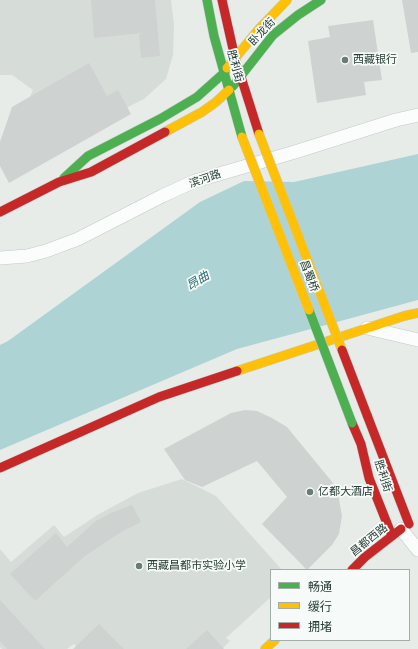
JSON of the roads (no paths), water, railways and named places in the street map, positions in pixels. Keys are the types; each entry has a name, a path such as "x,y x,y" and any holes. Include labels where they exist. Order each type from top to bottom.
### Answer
{"main road":[{"path":"201,0 211,21"},
{"name":"胜利街","path":"207,0 224,72 242,137"},
{"name":"胜利街","path":"222,0 235,58 259,134"},
{"name":"卧龙街","path":"59,182 88,156 197,98 224,72 259,29 287,0"},
{"name":"卧龙街","path":"59,182 91,172 179,125 216,102 241,77 263,46 273,35 298,15 321,0"},
{"name":"昌蜀桥","path":"259,134 367,415"},
{"name":"昌蜀桥","path":"242,137 352,423"},
{"path":"0,212 59,182"},
{"path":"0,468 159,397 418,313"},
{"name":"胜利街","path":"367,415 401,529"},
{"name":"胜利街","path":"352,423 361,444 369,478 401,529"},
{"name":"昌都西路","path":"353,569 365,557 401,529 418,518"},
{"path":"265,649 274,641"}],"street":[{"name":"滨河路","path":"0,258 27,256 46,251 78,239 162,196 195,181 418,114"},
{"path":"368,328 418,340"},
{"path":"401,529 418,550"}],"water":[{"name":"昂曲","path":"418,154 418,300 237,349 0,450 0,345 8,341 200,202 244,181 294,182"}],"place":[{"name":"西藏银行","path":"345,60"},
{"name":"亿都大酒店","path":"310,492"},
{"name":"西藏昌都市实验小学","path":"139,566"}]}
